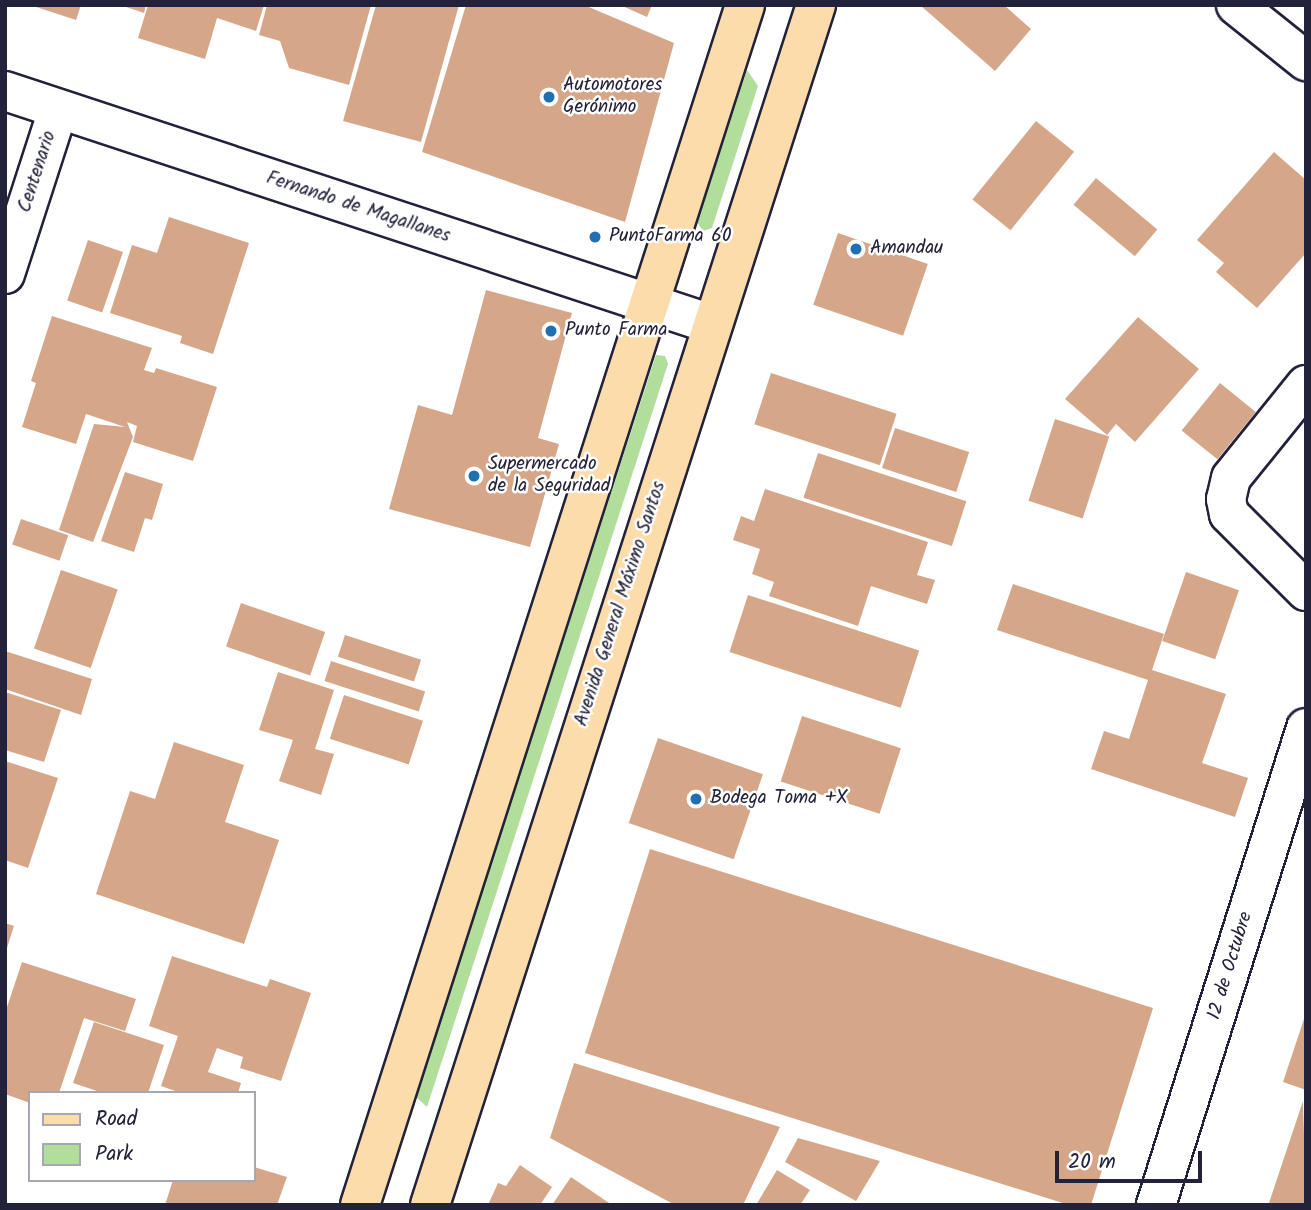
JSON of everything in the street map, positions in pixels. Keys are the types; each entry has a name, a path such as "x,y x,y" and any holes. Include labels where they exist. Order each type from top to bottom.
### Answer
{"main road":[{"path":"360,1205 745,5"},
{"name":"Avenida General Máximo Santos","path":"430,1205 711,324 816,5"}],"street":[{"path":"1236,5 1306,61"},
{"name":"Fernando de Magallanes","path":"5,91 711,324"},
{"name":"Centenario","path":"5,274 58,110"},
{"path":"1306,385 1231,478 1226,499 1229,514 1306,591"},
{"name":"12 de Octubre","path":"1156,1205 1306,728"}],"green space":[{"path":"747,70 758,86 712,228 703,231 697,222"},
{"path":"656,355 665,356 668,364 427,1107 415,1096"}],"building":[{"path":"30,5 81,5 76,20"},
{"path":"120,5 146,5 144,13"},
{"path":"148,5 264,5 256,31 217,18 205,59 138,38"},
{"path":"267,5 371,5 349,85 289,68 280,41 259,35"},
{"path":"376,5 459,5 421,142 343,121"},
{"name":"Automotores Gerónimo","path":"466,5 584,5 674,43 625,222 422,152"},
{"path":"620,5 652,5 647,17"},
{"path":"920,5 1004,5 1031,29 995,71"},
{"path":"1036,121 1074,152 1011,230 972,199"},
{"path":"1274,152 1306,180 1306,253 1257,308 1216,272 1224,263 1197,240"},
{"path":"1096,178 1157,229 1135,256 1074,205"},
{"path":"169,217 249,243 213,354 180,343 182,336 110,313 132,245 157,253"},
{"path":"838,233 928,264 903,336 813,305"},
{"path":"88,240 123,252 102,313 67,301"},
{"path":"486,290 572,313 538,438 559,444 530,547 389,509 418,405 452,415"},
{"path":"52,316 152,348 144,370 154,373 156,368 217,387 193,461 133,442 137,426 127,422 133,437 93,542 59,530 94,424 125,427 86,414 76,444 22,427 36,383 31,381"},
{"path":"1138,317 1199,369 1135,442 1116,424 1107,435 1065,399"},
{"path":"771,373 897,414 880,465 754,424"},
{"path":"1220,383 1256,412 1217,459 1182,430"},
{"path":"1055,419 1109,437 1083,518 1028,501"},
{"path":"895,428 969,452 956,492 882,468"},
{"path":"818,453 966,501 952,546 803,498"},
{"path":"125,472 163,484 152,520 145,518 134,552 101,541"},
{"path":"765,489 928,542 917,575 935,580 927,604 871,586 858,626 769,596 774,582 752,574 760,549 733,540 741,516 754,521"},
{"path":"21,519 68,535 59,561 12,545"},
{"path":"61,570 118,590 91,668 34,648"},
{"path":"1186,572 1239,590 1215,659 1162,641"},
{"path":"1013,584 1164,634 1152,670 1226,694 1202,763 1248,778 1235,817 1091,769 1104,731 1129,739 1148,680 997,630"},
{"path":"748,595 919,651 901,708 729,652"},
{"path":"241,603 325,632 310,675 226,646"},
{"path":"345,635 421,660 414,682 338,657"},
{"path":"5,651 92,679 81,715 5,689"},
{"path":"331,661 425,692 419,712 325,681"},
{"path":"278,672 334,690 315,749 334,754 321,795 279,781 293,740 259,730"},
{"path":"5,692 61,710 44,762 5,750"},
{"path":"344,695 423,721 409,764 330,739"},
{"path":"802,716 901,748 880,814 781,782"},
{"name":"Bodega Toma +X","path":"658,738 763,774 734,859 629,823"},
{"path":"174,742 244,765 225,822 279,840 244,944 96,894 130,791 155,799"},
{"path":"5,761 58,778 28,868 5,860"},
{"path":"650,849 1153,1008 1091,1205 1069,1205 585,1053"},
{"path":"5,923 14,926 6,951 5,951"},
{"path":"172,956 267,987 270,979 311,993 281,1081 240,1068 243,1057 217,1048 208,1072 241,1083 239,1091 175,1091 161,1086 178,1036 149,1026"},
{"path":"22,962 136,999 125,1031 84,1018 60,1091 28,1091 28,1102 5,1094 5,1013"},
{"path":"1306,1016 1306,1090 1283,1082"},
{"path":"94,1022 164,1045 149,1091 97,1091 73,1083"},
{"path":"574,1063 780,1127 743,1205 675,1205 550,1138"},
{"path":"1303,1101 1306,1205 1274,1205 1269,1203"},
{"path":"798,1138 880,1161 856,1201 785,1162"},
{"path":"520,1165 552,1187 540,1205 488,1205 498,1183 506,1186"},
{"path":"256,1168 287,1177 277,1205 165,1205 172,1182 256,1182"},
{"path":"777,1170 810,1190 800,1205 756,1205"},
{"path":"571,1177 612,1205 552,1205"}],"place":[{"name":"Automotores Gerónimo","path":"549,97"},
{"name":"PuntoFarma 60","path":"595,237"},
{"name":"Amandau","path":"856,249"},
{"name":"Punto Farma","path":"551,331"},
{"name":"Supermercado de la Seguridad","path":"474,476"},
{"name":"Bodega Toma +X","path":"696,799"}]}
